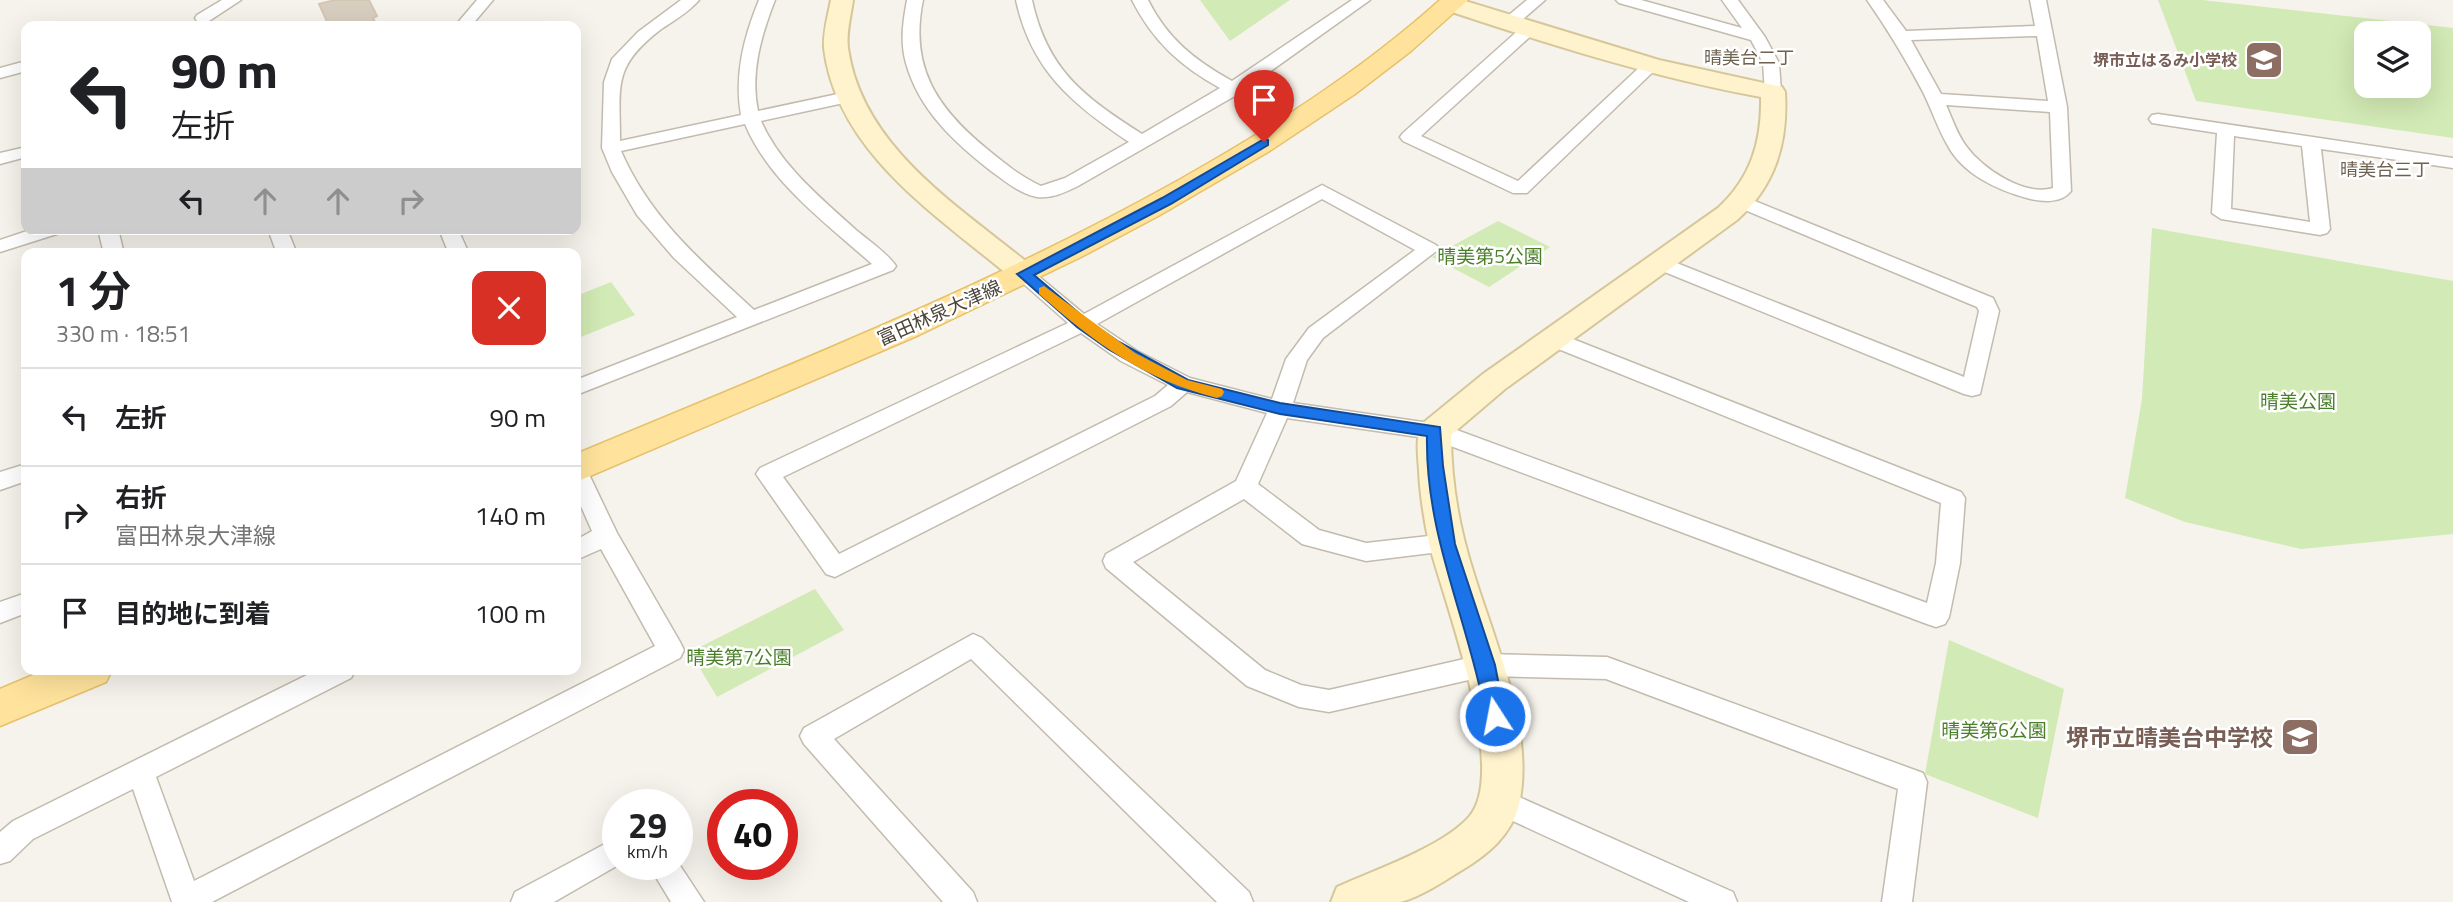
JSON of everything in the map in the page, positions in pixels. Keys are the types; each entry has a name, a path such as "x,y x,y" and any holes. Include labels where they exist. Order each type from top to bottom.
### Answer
{"main road":[{"name":"富田林泉大津線","path":"581,468 983,294 1166,201 1339,93 1448,1"},
{"path":"0,708 79,675"}],"street":[{"path":"198,0 204,21"},
{"path":"205,21 233,0"},
{"path":"467,21 485,0"},
{"path":"691,0 644,34 620,59 612,82 611,149 644,211 681,254 751,319"},
{"path":"581,386 886,266 789,178 750,116 746,84 751,47 767,0"},
{"path":"842,0 835,40 838,66 848,97 872,138 893,162 1082,324 1129,356 1183,384 1280,408 1435,431 1936,617 1948,563 1953,498 1553,339"},
{"path":"915,0 910,32 914,65 928,95 954,131 993,163 1037,192 1050,191 1234,89 1362,0"},
{"path":"1024,0 1031,33 1045,61 1070,90 1106,119 1142,142"},
{"path":"1140,0 1151,26 1168,47 1200,70 1234,89"},
{"path":"1536,0 1518,26 1409,137 1520,189 1650,66"},
{"path":"1624,0 1757,37"},
{"path":"1353,902 1450,853 1485,829 1501,802 1500,741 1486,665 1447,544 1434,466 1435,431 1553,339 1662,264 1740,201 1769,154 1775,124 1771,64 1757,37 1730,0"},
{"path":"1875,0 1901,36 1957,147 1974,165 2005,186 2043,197 2062,191 2058,107 2038,0"},
{"path":"1448,1 1518,26 1650,66 1716,83 1773,92"},
{"path":"1901,36 2042,31"},
{"path":"0,73 21,67"},
{"path":"611,149 750,116 848,97"},
{"path":"1935,99 2058,107"},
{"path":"2158,119 2453,163"},
{"path":"2226,130 2221,213 2320,229 2311,143"},
{"path":"0,159 21,153"},
{"path":"1183,384 1163,401 835,567 768,474 1082,324 1322,191 1429,249 1316,333 1297,359 1280,408 1245,487 1115,561 1256,678 1298,696 1329,701 1486,665 1607,668 1913,782 1897,902"},
{"path":"1662,264 1972,388 1989,311 1986,303 1740,201"},
{"path":"0,246 34,235"},
{"path":"0,481 21,474"},
{"path":"141,773 186,900 671,650 606,535 581,481"},
{"path":"1245,487 1311,537 1366,552 1447,544"},
{"path":"581,548 606,535"},
{"path":"0,613 21,605"},
{"path":"962,902 814,736 973,645 1238,902"},
{"path":"0,851 23,830 332,675"},
{"path":"1501,802 1722,902"},
{"path":"526,902 602,859"},
{"path":"673,880 689,902"}],"green space":[{"path":"1200,0 1290,0 1230,41"},
{"name":"堺市立はるみ小学校","path":"2158,0 2202,0 2390,21 2354,21 2354,98 2431,98 2431,26 2453,28 2453,138 2196,101"},
{"name":"晴美第5公園","path":"1498,221 1550,247 1489,287 1432,257"},
{"name":"晴美公園","path":"2152,228 2453,281 2453,534 2301,549 2185,522 2125,498 2142,399"},
{"path":"611,282 635,315 581,337 581,294"},
{"name":"晴美第7公園","path":"815,589 844,630 717,697 690,652"},
{"name":"晴美第6公園","path":"1949,640 2064,689 2038,818 1925,774"}],"building":[{"path":"335,0 369,0 377,16 373,18 374,21 327,21 319,4"}],"slow traffic":[{"path":"1044,291 1082,324 1129,356 1183,384 1217,392"}],"place":[{"name":"堺市立はるみ小学校","path":"2264,60"},
{"name":"堺市立晴美台中学校","path":"2300,737"}],"district":[{"name":"晴美台二丁","path":"1749,57"},
{"name":"晴美台三丁","path":"2385,169"}],"route":[{"path":"1264,142 1166,201 1024,274 1082,324 1129,356 1183,384 1280,408 1435,431 1434,466 1447,544 1486,665 1495,716"}]}
